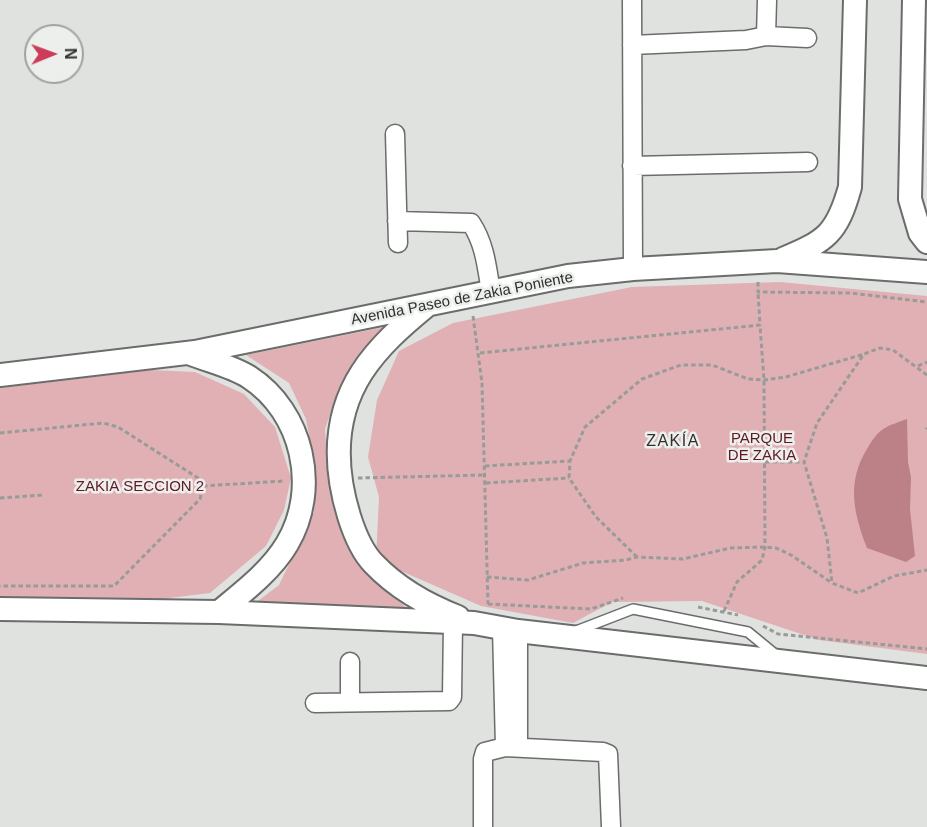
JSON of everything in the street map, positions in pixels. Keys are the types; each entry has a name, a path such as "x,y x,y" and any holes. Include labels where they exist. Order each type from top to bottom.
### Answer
{"street":[{"path":"632,0 633,269"},
{"path":"766,36 767,0"},
{"path":"767,261 813,247 828,236 842,215 850,187 855,0"},
{"path":"914,0 910,199 920,234 927,242"},
{"path":"632,45 746,40 766,36 807,38"},
{"path":"395,134 398,243"},
{"path":"632,166 808,162"},
{"path":"397,221 471,223 479,234 491,292"},
{"name":"Avenida Paseo de Zakia Poniente","path":"0,375 188,353 568,276 633,269 767,261 927,272"},
{"path":"426,306 390,337 362,372 344,411 338,442 339,478 354,530 372,563 431,607 464,622"},
{"path":"188,353 248,376 275,401 294,428 304,467 302,505 287,544 261,575 219,612"},
{"path":"0,609 219,612 464,622 927,678"},
{"path":"315,703 449,701 452,697 464,622"},
{"path":"510,629 512,747"},
{"path":"350,662 350,702"},
{"path":"483,827 483,759 486,752 512,747 608,754 611,827"}],"lane":[{"path":"566,635 633,609 748,632 784,661"}],"path":[{"path":"724,611 737,582 762,560 765,547 764,380 758,292 767,261"},
{"path":"758,292 850,293 927,302"},
{"path":"480,353 760,325"},
{"path":"475,328 480,353 486,483 488,604"},
{"path":"637,557 597,517 569,478 570,461 585,427 642,380 681,365 712,365 748,379 764,380 786,377 880,348 893,351 918,366 927,375"},
{"path":"832,583 827,538 804,462 817,423 864,354"},
{"path":"918,366 927,362"},
{"path":"0,433 103,423 118,427 198,478 203,486 200,499 114,586 0,586"},
{"path":"485,466 570,461"},
{"path":"765,462 804,462"},
{"path":"339,478 485,475"},
{"path":"486,483 569,478"},
{"path":"203,486 303,479"},
{"path":"0,498 43,495"},
{"path":"488,577 528,580 583,562 626,560 637,557 683,559 730,548 765,547 776,548 791,555 832,583 858,593 894,576 927,570"}],"green space":[{"name":"PARQUE DE ZAKIA","path":"780,282 927,296 927,654 819,640 702,601 612,602 573,623 481,606 376,560 379,497 368,457 377,400 399,351 453,323 632,287"},
{"path":"385,327 353,362 338,391 325,429 329,483 352,551 380,584 410,611 254,604 279,585 314,512 315,465 306,419 289,383 246,355"},
{"name":"ZAKIA SECCION 2","path":"151,370 195,372 244,394 275,427 291,478 284,510 266,546 210,593 145,601 0,599 0,388"}],"shaded area":[{"path":"907,419 908,462 911,477 910,509 915,556 906,562 867,548 856,511 854,486 860,462 872,440 890,425"}],"district":[{"name":"ZAKÍA","path":"673,442"}]}
